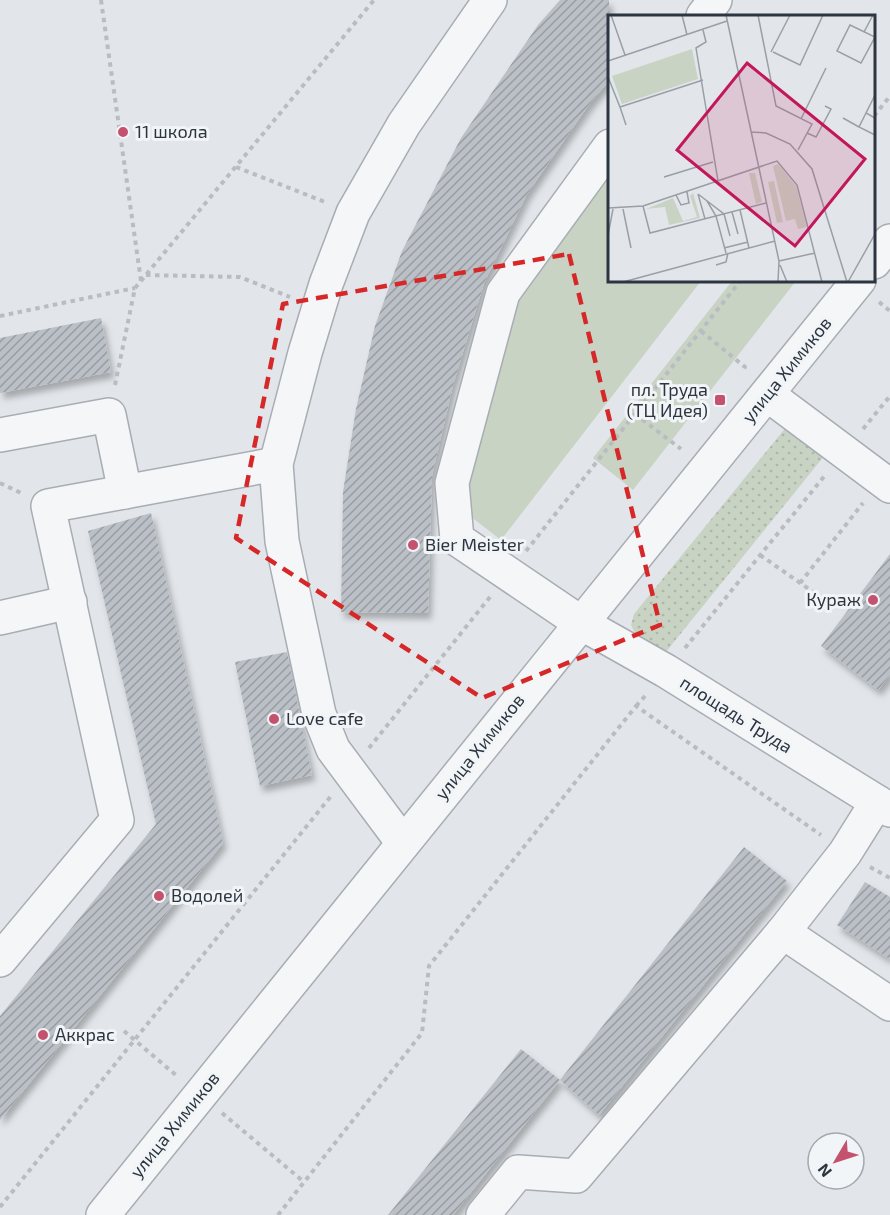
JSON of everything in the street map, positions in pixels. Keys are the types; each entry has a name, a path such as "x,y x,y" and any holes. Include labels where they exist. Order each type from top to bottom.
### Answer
{"street":[{"path":"403,843 333,749 319,714 282,541 276,464 319,308 354,213 404,124 490,0"},
{"path":"704,15 715,0"},
{"name":"площадь Труда","path":"608,147 503,293 452,483 457,539 580,622 666,671 883,806"},
{"path":"875,260 890,241"},
{"name":"улица Химиков","path":"103,1215 580,622 768,395 857,282"},
{"path":"768,395 886,483"},
{"path":"0,435 109,414 124,492"},
{"path":"0,960 117,820 48,507 276,464"},
{"path":"0,618 70,602"},
{"path":"483,1215 518,1172 576,1176 783,933 883,806"},
{"path":"783,933 890,1004"}],"path":[{"path":"108,0 101,1 141,281"},
{"path":"109,414 135,288 374,0"},
{"path":"875,114 890,96"},
{"path":"236,167 354,213"},
{"path":"146,275 240,277 319,308"},
{"path":"0,316 135,288"},
{"path":"701,331 746,367 740,374"},
{"path":"278,1215 422,1033 429,966 636,706 890,396"},
{"path":"635,414 680,450 688,441"},
{"path":"800,583 886,483"},
{"path":"760,555 829,603"},
{"path":"636,706 845,853 890,878"}],"highlighted area":[{"path":"569,254 660,625 482,698 236,538 283,304"}],"green space":[{"path":"608,166 608,282 700,282 501,540 466,513 463,485 515,295"},
{"path":"731,282 795,282 633,490 593,458"},
{"path":"787,426 825,455 665,653 636,635 631,625 634,614"}],"building":[{"path":"560,0 609,0 608,82 590,103 527,194 484,283 453,385 432,476 428,613 341,612 343,492 356,409 375,326 402,251 461,138 538,25"},
{"path":"101,318 111,372 0,393 0,338"},
{"path":"151,513 223,843 0,1120 0,1016 156,824 88,531"},
{"name":"Кураж","path":"890,554 890,675 878,690 821,646"},
{"name":"Love cafe","path":"287,652 312,775 260,786 235,662"},
{"path":"744,847 787,881 599,1115 560,1080"},
{"path":"865,882 890,897 890,959 837,925"},
{"path":"521,1049 560,1080 453,1215 388,1215"}],"place":[{"name":"11 школа","path":"123,132"},
{"name":"пл. Труда (ТЦ Идея)","path":"720,400"},
{"name":"Bier Meister","path":"413,545"},
{"name":"Кураж","path":"873,600"},
{"name":"Love cafe","path":"274,719"},
{"name":"Водолей","path":"159,896"},
{"name":"Аккрас","path":"43,1035"}]}
